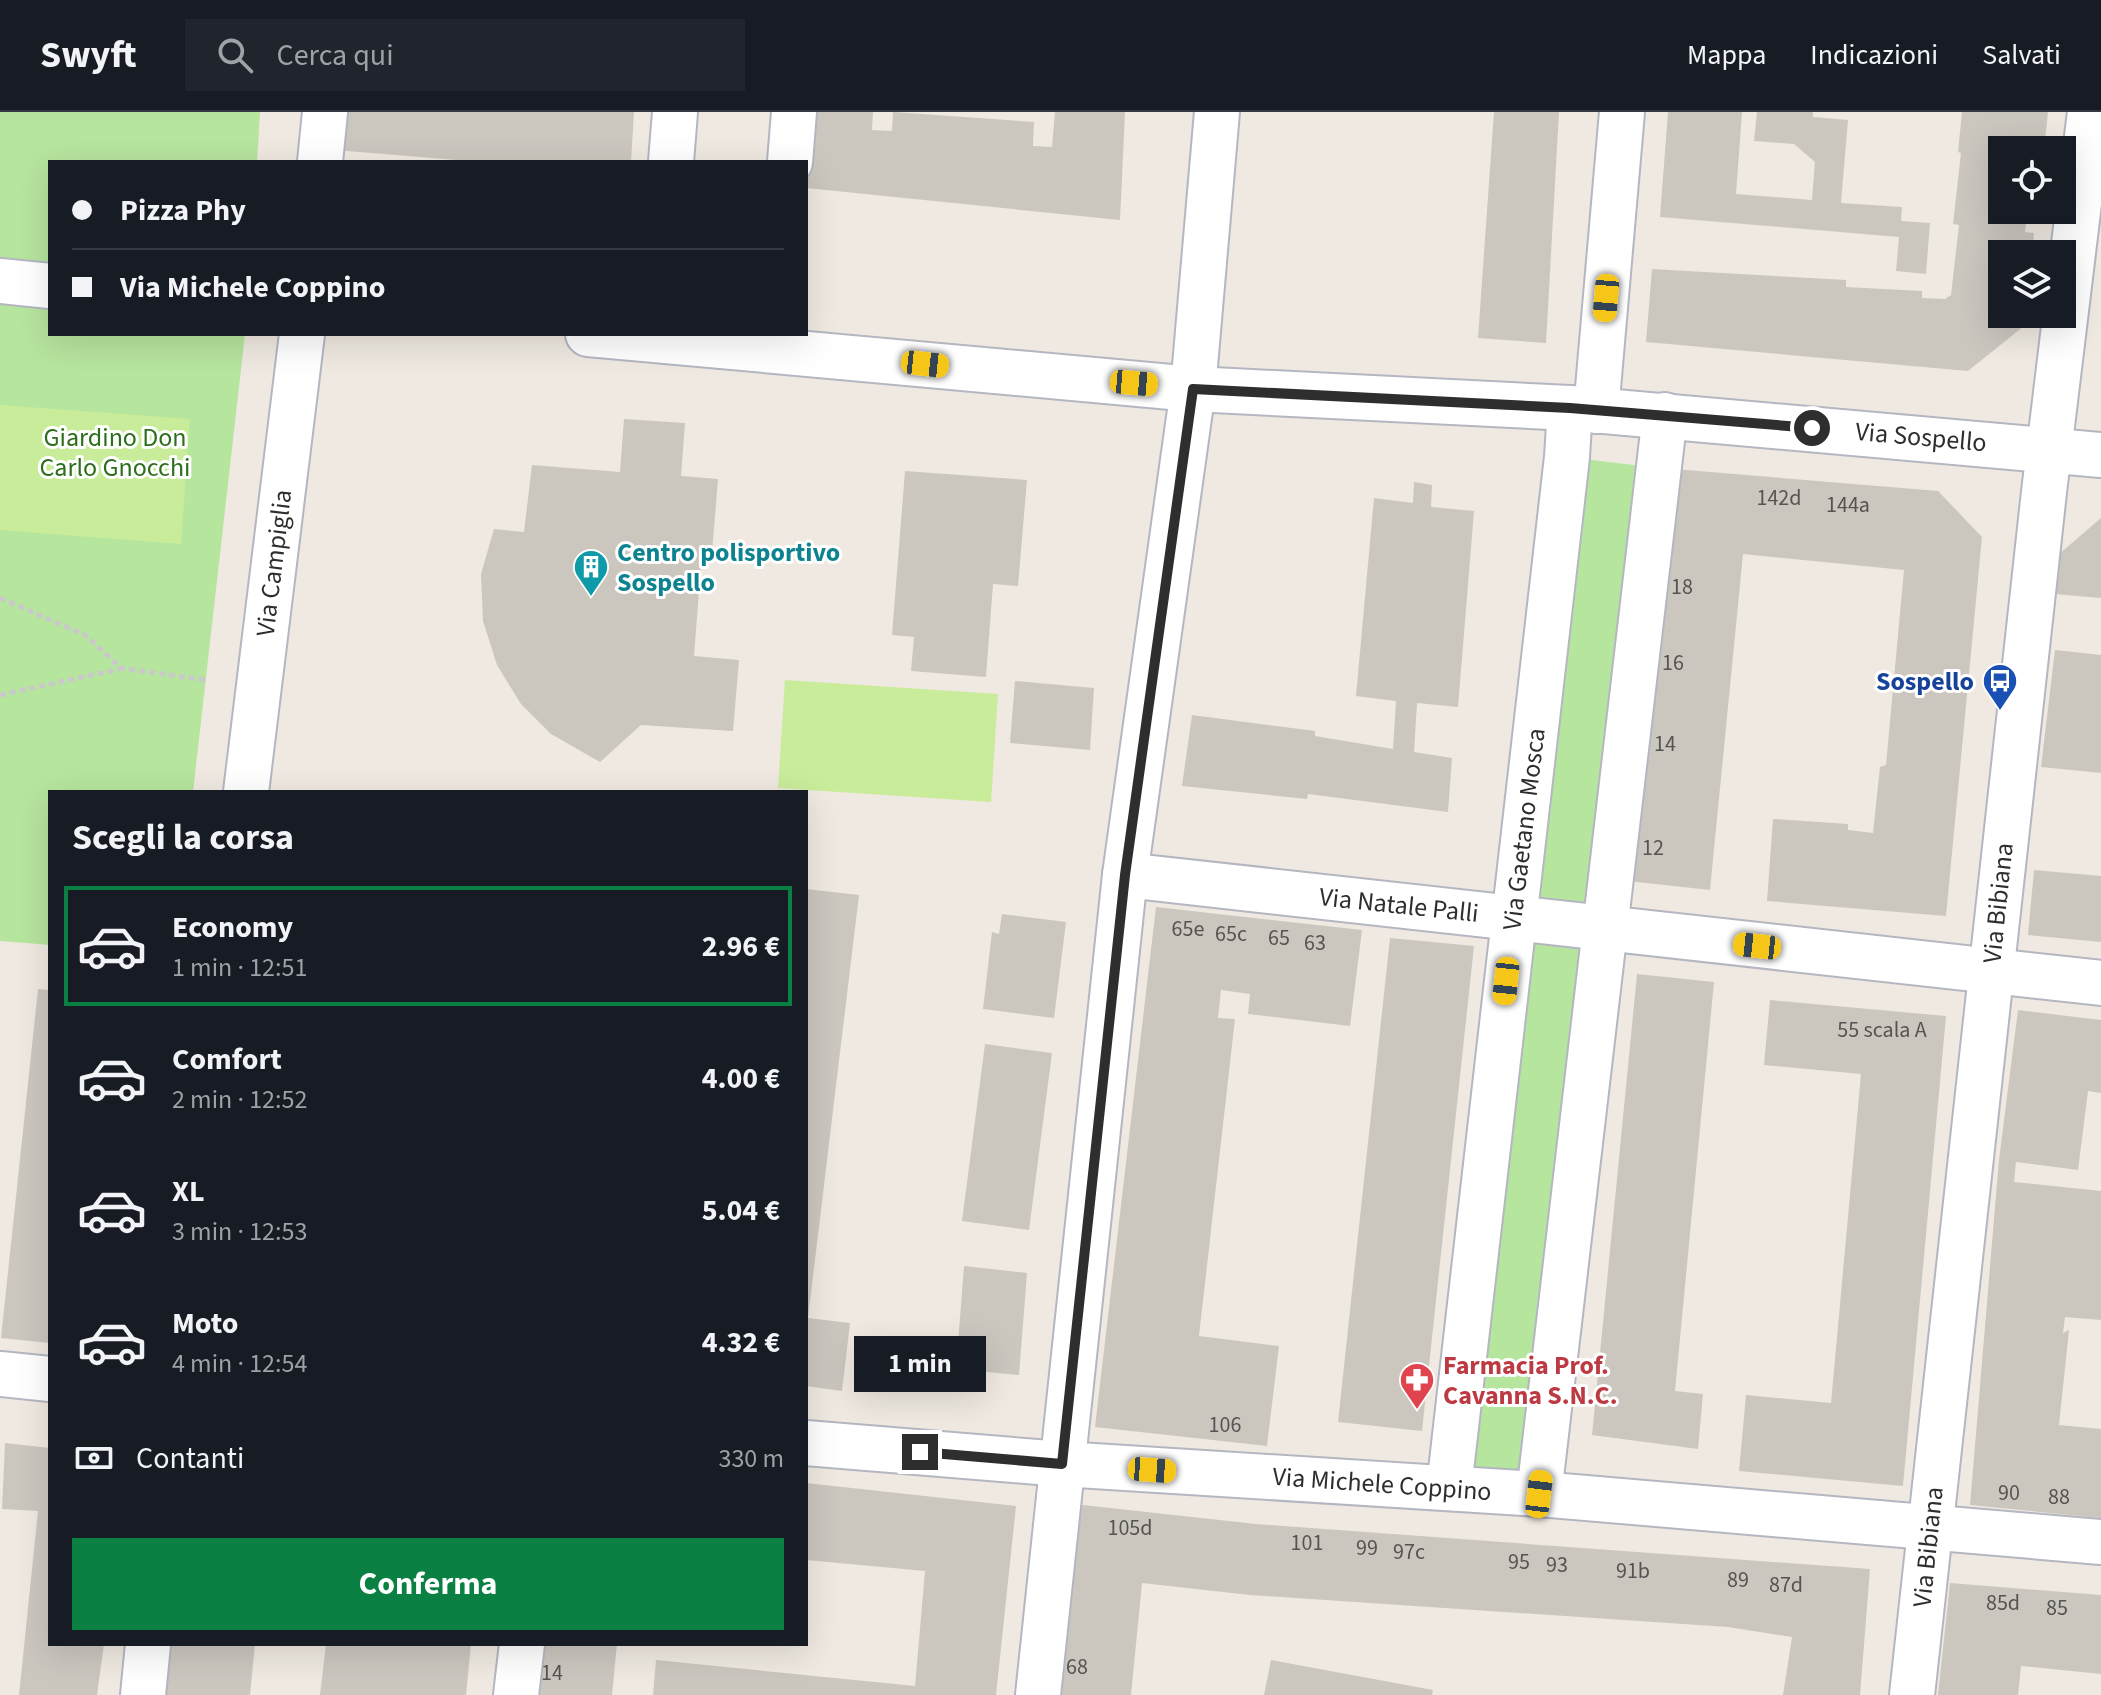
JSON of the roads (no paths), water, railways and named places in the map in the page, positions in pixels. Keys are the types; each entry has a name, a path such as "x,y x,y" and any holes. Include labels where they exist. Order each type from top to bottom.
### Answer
{"street":[{"path":"320,160 325,112"},
{"path":"671,160 675,112"},
{"path":"790,160 794,112"},
{"path":"1038,1695 1125,875 1193,389 1217,112"},
{"path":"1583,409 1622,112"},
{"name":"Via Bibiana","path":"1912,1695 2049,450 2090,112"},
{"path":"0,281 48,286"},
{"name":"Via Campiglia","path":"246,790 302,336"},
{"name":"Via Sospello","path":"632,336 777,342 1193,389 1583,409 2101,455"},
{"name":"Via Gaetano Mosca","path":"1449,1488 1567,457 1583,409"},
{"path":"1539,1494 1665,415"},
{"name":"Via Natale Palli","path":"1125,875 2101,983"},
{"path":"0,1374 48,1379"},
{"name":"Via Michele Coppino","path":"808,1443 1062,1464 1539,1494 2101,1542"},
{"path":"143,1695 148,1646"},
{"path":"516,1695 522,1646"}],"place":[{"name":"Centro polisportivo Sospello","path":"591,598"},
{"name":"Sospello","path":"2000,712"},
{"name":"Farmacia Prof. Cavanna S.N.C.","path":"1417,1411"}],"park label":[{"name":"Giardino Don Carlo Gnocchi","path":"115,452"}]}
